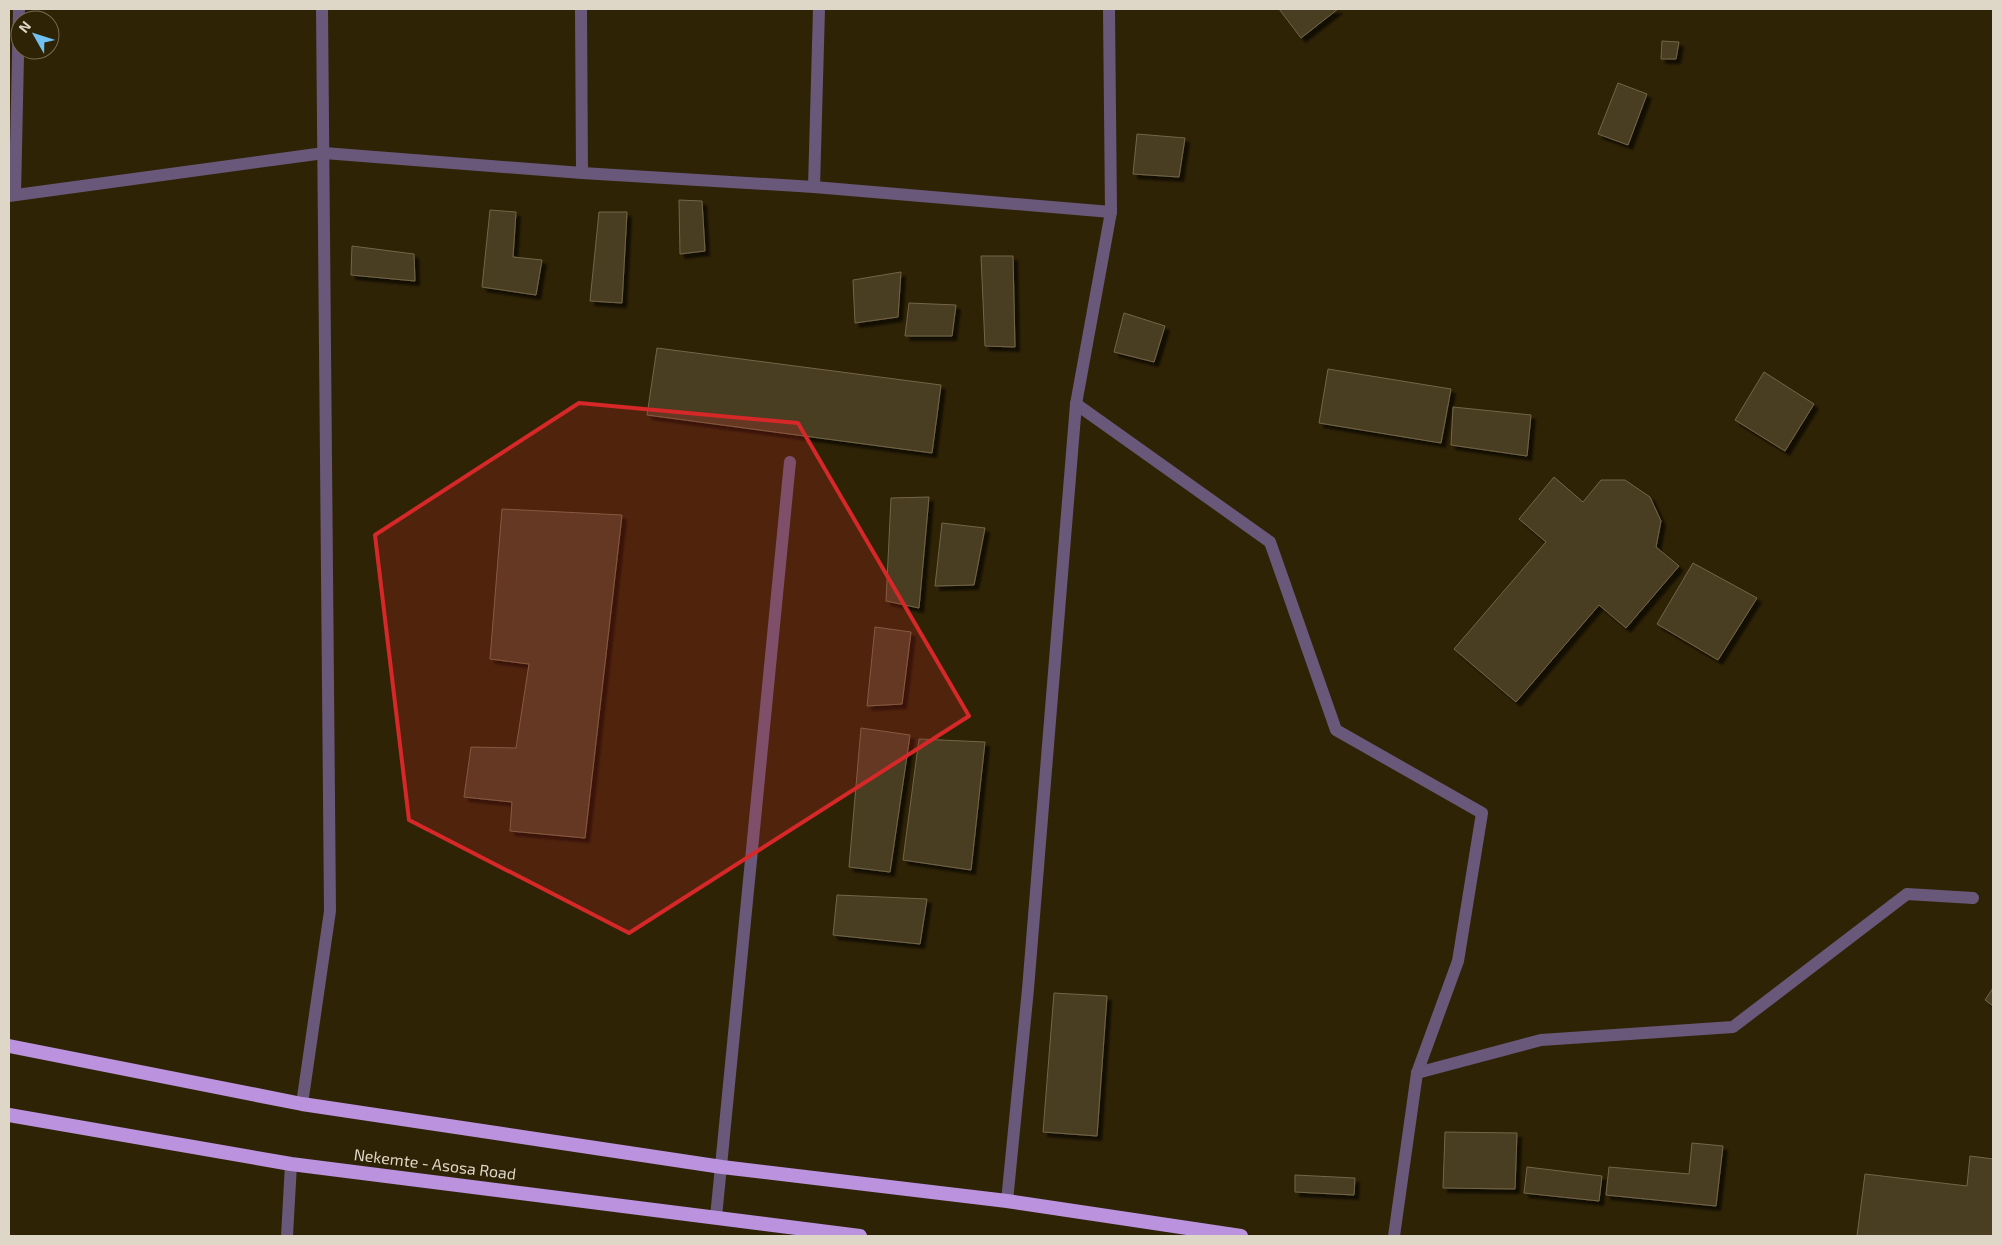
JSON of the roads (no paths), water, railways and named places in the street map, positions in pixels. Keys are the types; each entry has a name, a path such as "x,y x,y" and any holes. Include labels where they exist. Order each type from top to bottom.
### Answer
{"highway":[{"path":"9,1046 302,1104 722,1167 1007,1201 1241,1236"},
{"name":"Nekemte - Asosa Road","path":"9,1115 291,1164 860,1236"}],"street":[{"path":"19,9 12,195 324,153 582,173 814,187 1112,212"},
{"path":"302,1104 330,910 322,9"},
{"path":"581,9 582,173"},
{"path":"814,187 819,9"},
{"path":"1007,1201 1028,989 1076,404 1112,212 1110,9"},
{"path":"1076,404 1270,542 1336,730 1482,813 1458,961 1418,1074 1394,1236"},
{"path":"716,1217 790,462"},
{"path":"1418,1074 1541,1040 1734,1027 1907,894 1973,898"},
{"path":"287,1236 291,1164"}]}
